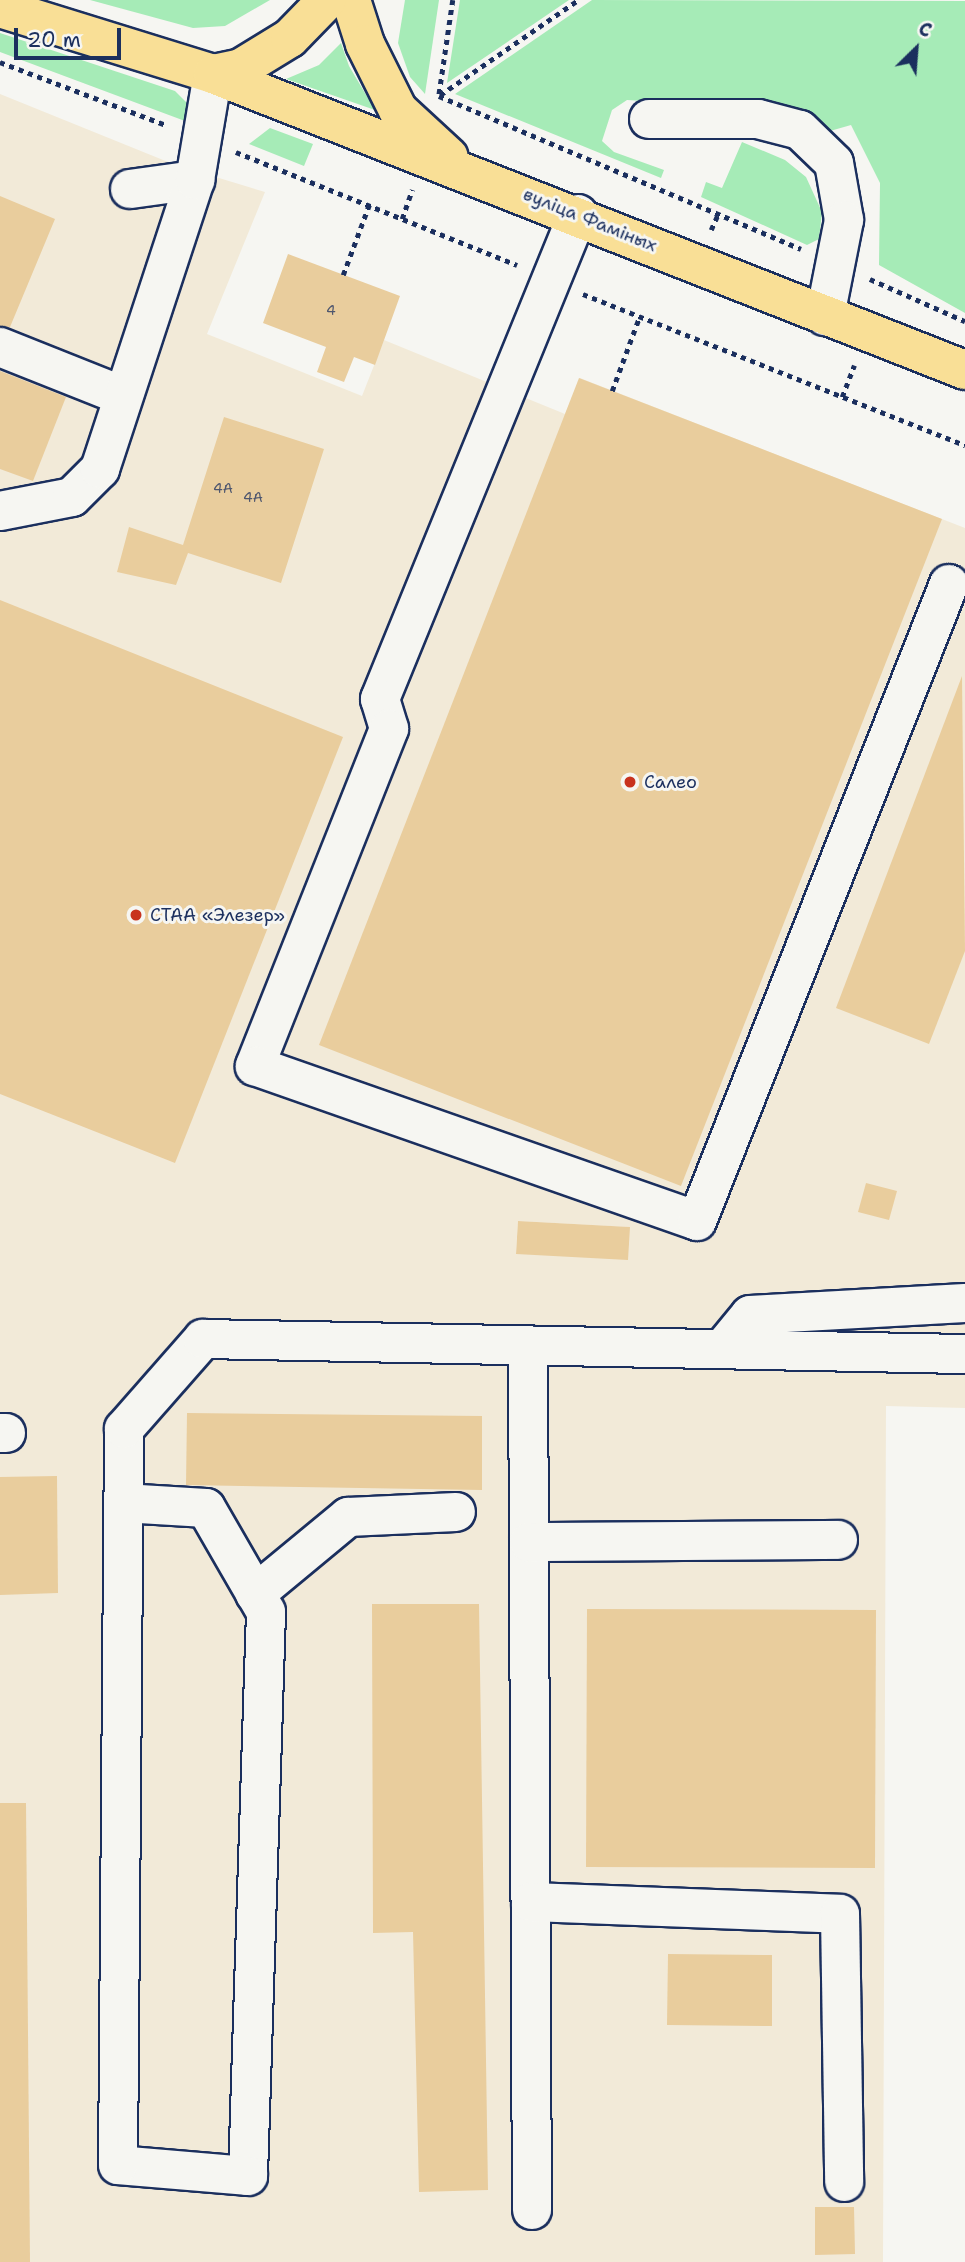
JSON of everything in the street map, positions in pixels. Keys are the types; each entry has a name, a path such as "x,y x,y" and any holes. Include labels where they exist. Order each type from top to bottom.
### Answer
{"main road":[{"path":"213,74 241,68 290,38 327,0"},
{"path":"351,0 365,44 398,110 427,148"},
{"path":"0,8 213,74 427,148"},
{"name":"вуліца Фаміных","path":"427,148 461,168 965,370"}],"lane":[{"path":"0,511 72,497 100,469 195,180 213,74"},
{"path":"649,119 758,119 800,130 834,163 844,220 825,316"},
{"path":"130,189 195,180"},
{"path":"578,214 380,698 389,729 255,1066 697,1221 949,584"},
{"path":"0,347 123,396"},
{"path":"722,1349 750,1315 965,1303"},
{"path":"123,1503 206,1508 266,1612 248,2176 118,2165 123,1503 124,1429 203,1339 965,1354"},
{"path":"528,1345 532,2210"},
{"path":"255,1594 348,1517 456,1512"},
{"path":"529,1542 838,1540"},
{"path":"531,1902 840,1914 844,2182"}],"path":[{"path":"402,219 427,148 439,96 453,0"},
{"path":"439,96 578,0"},
{"path":"0,62 204,139 639,318 965,445"},
{"path":"439,96 766,234"},
{"path":"343,275 369,205"},
{"path":"612,391 639,318"}],"shaded area":[{"path":"0,94 173,164 265,192 207,334 362,396 384,340 565,414 580,378 965,528 965,1408 886,1406 883,2262 0,2262","holes":["518,1221 629,1227 628,1259 516,1253"]}],"green space":[{"path":"90,0 270,0 225,26 193,28"},
{"path":"405,0 439,0 425,94 410,77 398,43"},
{"path":"460,0 569,0 447,83"},
{"path":"592,0 965,1 965,313 879,265 880,183 851,125 830,131 774,109 627,100 612,110 602,141 614,152 664,170 661,178 455,94"},
{"path":"0,33 175,91 190,106 193,124 0,52"},
{"path":"341,43 349,66 375,110 286,79 319,65"},
{"path":"270,128 313,144 304,166 249,144"},
{"path":"742,142 785,160 806,177 822,212 819,239 807,245 701,197 706,182 722,188"}],"building":[{"path":"0,196 55,219 10,327 0,326"},
{"path":"288,254 400,296 375,365 354,357 344,382 317,372 326,347 263,323"},
{"path":"0,371 66,397 33,481 0,469"},
{"name":"Салео","path":"579,378 942,519 681,1186 319,1045"},
{"path":"224,417 324,449 281,583 188,553 176,585 117,572 129,527 183,545"},
{"name":"СТАА «Элезер»","path":"0,600 343,737 175,1163 0,1094"},
{"path":"962,676 965,951 929,1044 836,1008"},
{"path":"866,1183 897,1191 889,1220 858,1212"},
{"path":"518,1221 630,1227 628,1260 516,1254"},
{"path":"187,1413 482,1416 482,1490 186,1485"},
{"path":"57,1476 58,1593 0,1595 0,1477"},
{"path":"372,1604 479,1604 488,2190 419,2192 413,1932 373,1933"},
{"path":"587,1609 876,1610 875,1868 586,1867"},
{"path":"0,1803 26,1803 30,2262 0,2262"},
{"path":"668,1954 772,1955 772,2026 667,2025"},
{"path":"815,2207 854,2207 855,2254 815,2255"}],"place":[{"name":"Салео","path":"630,782"},
{"name":"СТАА «Элезер»","path":"136,915"}]}
